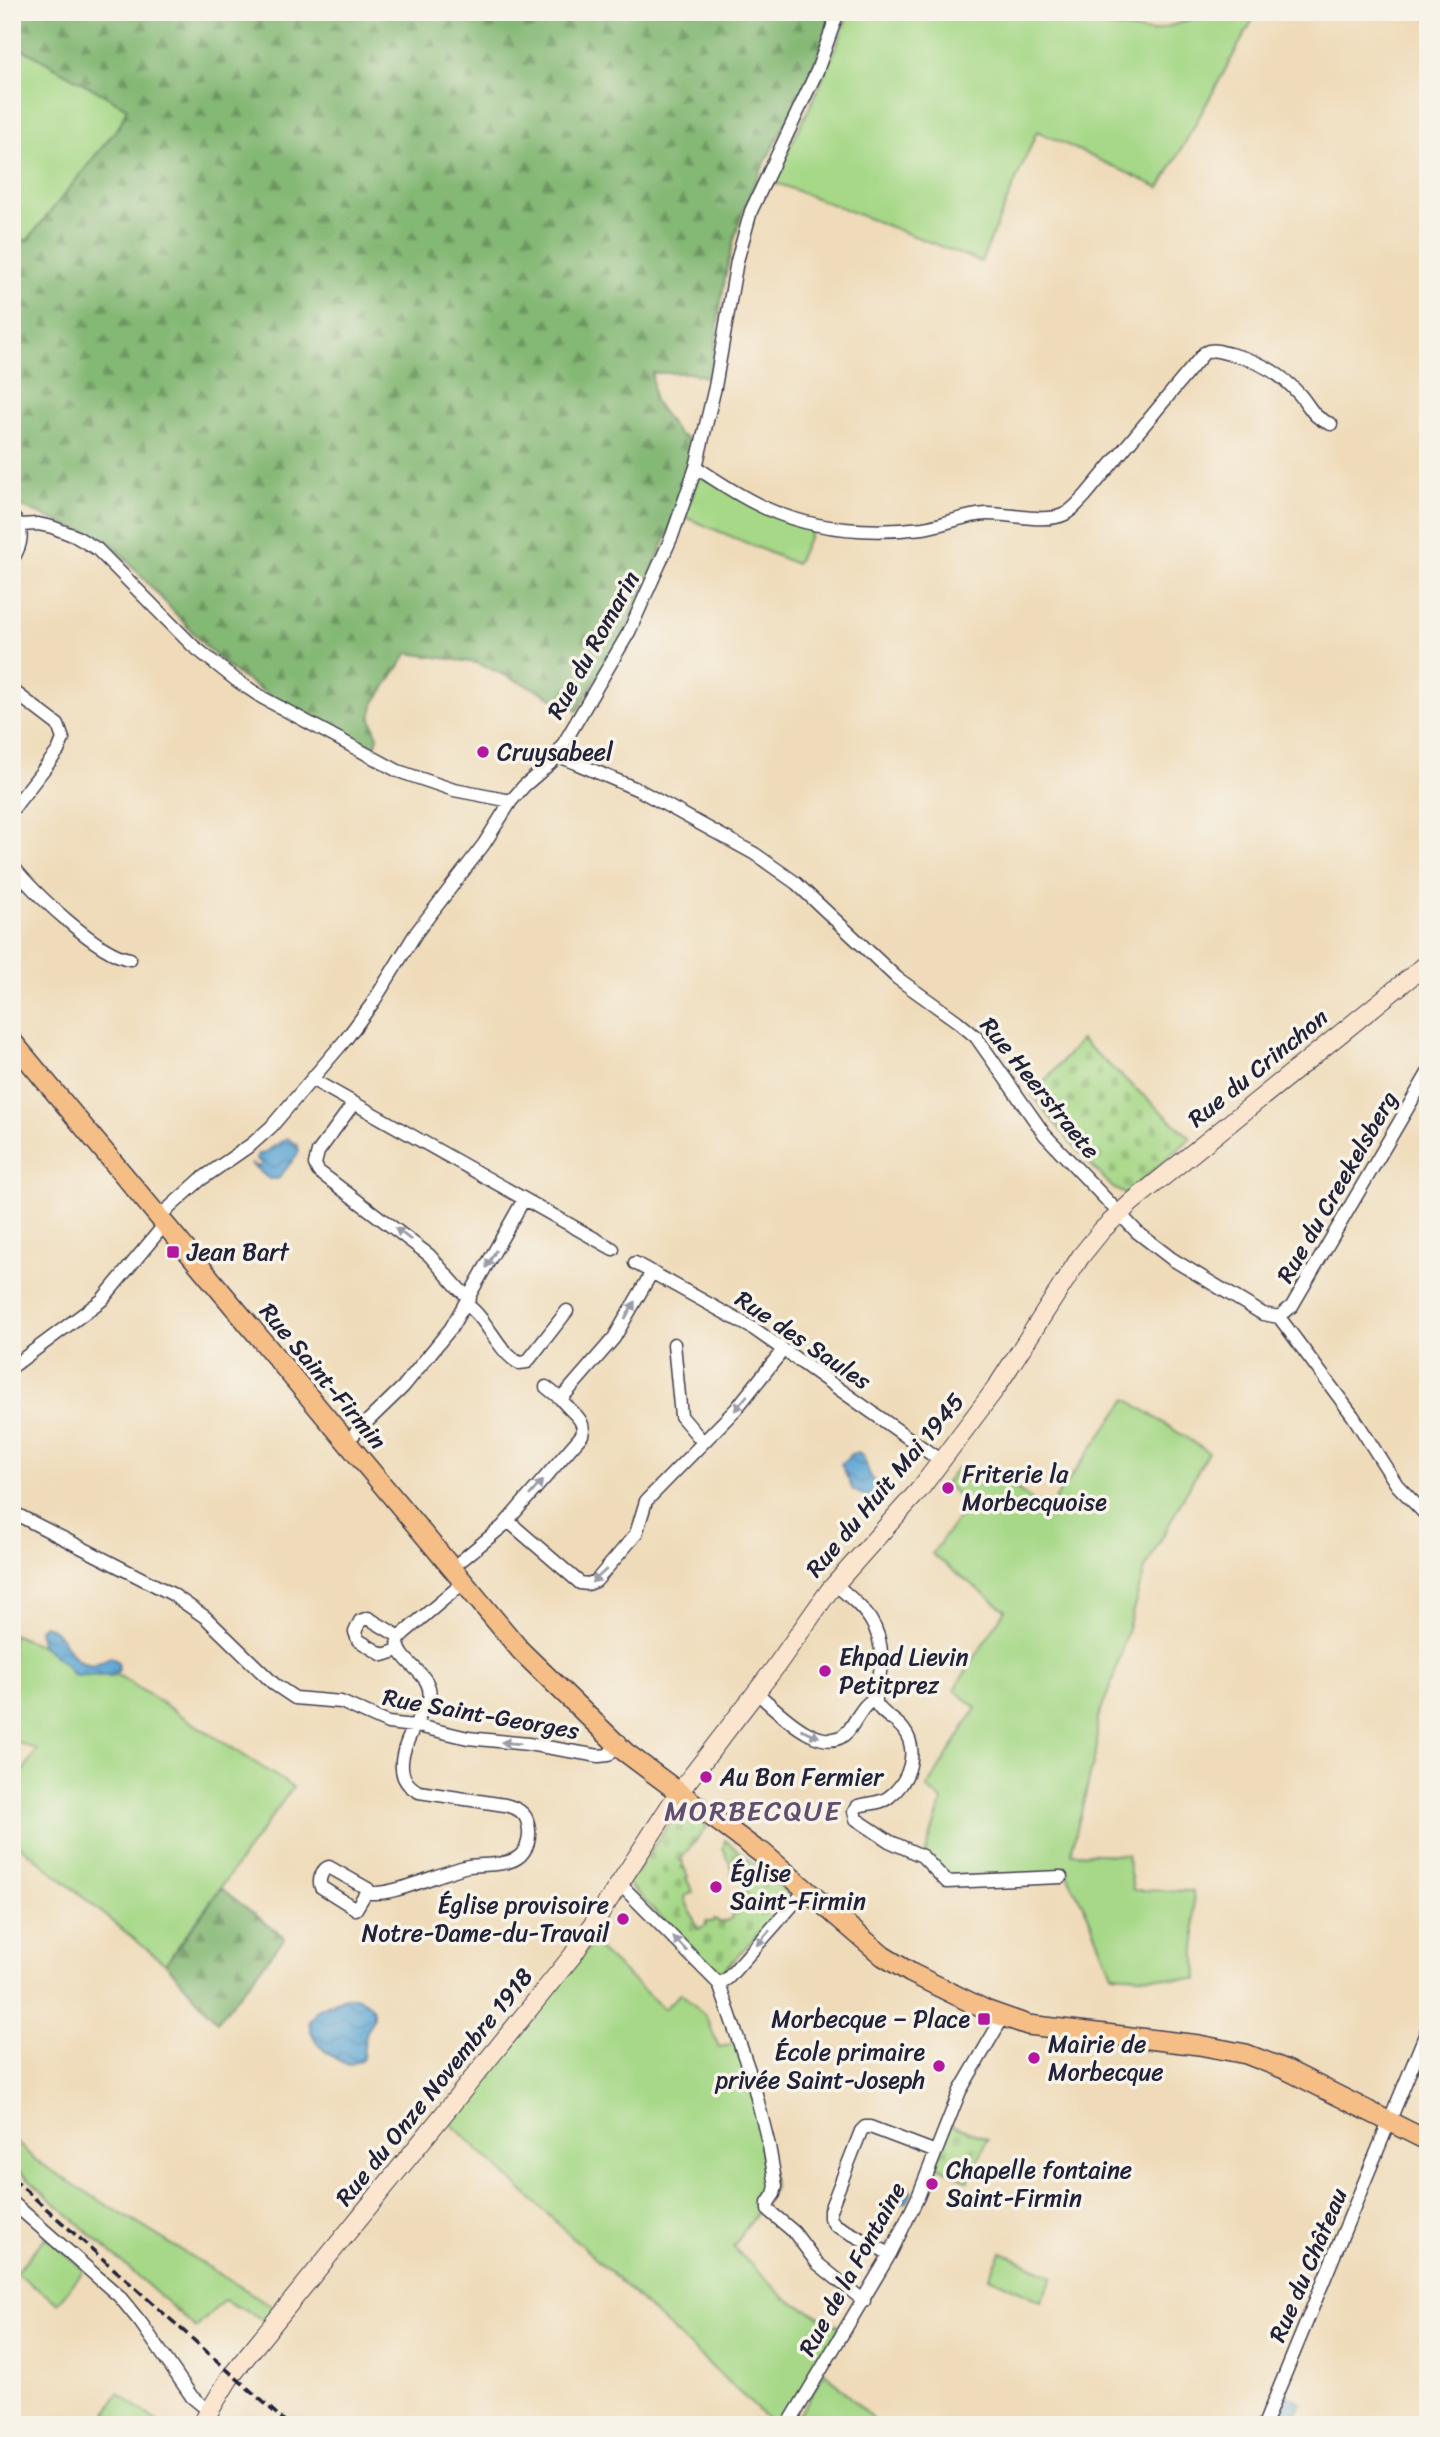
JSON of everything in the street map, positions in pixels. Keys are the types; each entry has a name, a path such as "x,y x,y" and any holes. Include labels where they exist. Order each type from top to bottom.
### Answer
{"main road":[{"name":"Rue Saint-Firmin","path":"14,1043 521,1651 619,1743 682,1790 709,1804 805,1891 889,1961 961,1999 1003,2017 1043,2027 1235,2051 1287,2070 1428,2141"}],"street":[{"name":"Rue du Romarin","path":"162,1221 200,1180 259,1138 313,1080 366,1013 416,933 484,845 511,801 557,755 638,615 676,527 696,467 713,399 731,289 747,223 762,182 817,71 838,12"},
{"path":"696,467 765,509 798,521 829,527 918,528 985,514 1060,516 1074,508 1094,486 1210,350 1246,358 1273,371 1300,394 1315,416 1331,424"},
{"path":"12,560 19,547 16,520 60,530 97,550 201,653 263,698 398,771 454,790 511,801"},
{"path":"12,690 58,725 63,739 58,751 12,810"},
{"name":"Rue Heerstraete","path":"557,755 639,790 755,854 796,883 897,978 971,1032 988,1052 1045,1135 1143,1238 1172,1259 1263,1314 1279,1317"},
{"path":"12,865 29,887 47,903 112,954 130,959"},
{"name":"Rue du Crinchon","path":"1119,1214 1428,963"},
{"name":"Rue du Creekelsberg","path":"1279,1317 1292,1307 1428,1073"},
{"path":"313,1080 613,1249"},
{"path":"353,1104 318,1152 315,1164 318,1171 429,1255 519,1363 527,1362 567,1311"},
{"path":"346,1442 408,1381 451,1328 524,1199"},
{"name":"Rue du Huit Mai 1945","path":"682,1790 757,1693 835,1584 893,1522 941,1461 996,1388 1081,1256 1119,1214"},
{"path":"12,1367 102,1300 162,1221"},
{"name":"Rue des Saules","path":"635,1263 739,1320 941,1461"},
{"path":"561,1399 614,1338 652,1272"},
{"path":"1279,1317 1353,1416 1397,1485 1428,1517"},
{"path":"674,1344 681,1416 703,1442"},
{"path":"508,1521 578,1581 593,1583 636,1534 646,1501 736,1409 783,1350"},
{"path":"366,1892 381,1894 456,1869 511,1860 520,1855 526,1847 528,1824 525,1816 518,1810 505,1805 431,1795 419,1792 407,1784 402,1775 401,1763 431,1689 400,1643 582,1435 582,1422 546,1387"},
{"name":"Rue Saint-Georges","path":"12,1512 172,1594 205,1617 274,1684 290,1695 306,1700 341,1702 382,1722 416,1726 468,1738 537,1745 599,1756 608,1755 619,1743"},
{"path":"835,1584 865,1611 877,1633 881,1663 875,1699 880,1709 906,1734 911,1750 911,1764 891,1796 860,1805 855,1809 856,1819 889,1841 922,1856 942,1878 952,1883 1061,1877"},
{"path":"757,1693 802,1731 826,1739 845,1734 869,1702 875,1699"},
{"name":"Rue du Onze Novembre 1918","path":"205,2418 233,2374 573,1955 682,1790"},
{"path":"621,1884 719,1984 751,2075 769,2146 776,2189 768,2203 768,2210 791,2228 817,2263 864,2301"},
{"path":"719,1984 805,1891"},
{"name":"Rue de la Fontaine","path":"788,2425 890,2254 913,2208 960,2091 1003,2017"},
{"name":"Rue du Château","path":"1264,2425 1428,2028"},
{"path":"890,2254 835,2225 830,2218 830,2210 861,2130 870,2127 936,2152"},
{"path":"12,2202 119,2297 141,2323 205,2418"}],"green space":[{"path":"12,12 831,12 815,63 754,184 737,229 723,292 711,378 689,373 652,373 654,401 678,434 698,445 670,529 630,621 577,711 477,663 408,653 374,704 371,718 378,738 373,752 280,702 235,673 208,649 111,543 12,503 12,236 27,241 120,125 127,108 12,43"},
{"path":"849,12 993,12 1152,32 1214,12 1257,12 1160,188 1037,131 981,262 782,185 770,183 813,99"},
{"path":"12,43 127,108 120,125 27,241 12,236"},
{"path":"699,476 813,529 796,564 685,517"},
{"path":"1081,1040 1191,1138 1125,1194 1113,1188 1077,1150 1032,1095"},
{"path":"1127,1399 1208,1452 1145,1569 1112,1683 1097,1720 1097,1747 1071,1853 1127,1855 1133,1890 1193,1891 1197,1980 1112,1974 1088,1915 1066,1873 951,1877 925,1854 942,1801 927,1788 976,1708 954,1690 1005,1610 932,1554 968,1504 945,1484 957,1468 981,1485 991,1471 1047,1510"},
{"path":"12,1634 121,1677 293,1787 165,1964 12,1839 12,1788 37,1750 12,1740"},
{"path":"681,1806 708,1826 680,1860 693,1892 684,1897 698,1929 706,1925 706,1921 713,1922 715,1919 721,1923 732,1918 733,1912 740,1912 743,1905 749,1902 747,1897 740,1899 739,1894 746,1893 741,1877 733,1879 723,1848 725,1840 793,1897 719,1976 628,1884"},
{"path":"221,1888 285,1938 217,2022 166,1964"},
{"path":"592,1943 664,2009 681,1993 705,2015 719,2047 737,2044 752,2091 774,2188 733,2247 785,2298 840,2327 783,2425 774,2425 449,2122"},
{"path":"950,2124 988,2139 968,2181 936,2165"},
{"path":"12,2138 34,2159 275,2308 266,2321 224,2300 196,2328 12,2165"},
{"path":"46,2237 84,2270 58,2303 15,2273"},
{"path":"1001,2252 1053,2276 1041,2301 989,2277"},
{"path":"825,2372 879,2425 793,2425"},
{"path":"118,2393 162,2425 117,2425 105,2417"}],"water":[{"path":"287,1138 297,1145 297,1155 278,1179 269,1179 251,1164 259,1167 262,1163 256,1159 258,1154"},
{"path":"858,1453 863,1456 879,1490 873,1500 853,1490 841,1464 851,1454"},
{"path":"44,1625 58,1634 79,1661 95,1664 111,1657 118,1662 119,1670 112,1676 73,1675 65,1664 41,1645 39,1629"},
{"path":"344,1997 366,2001 373,2014 366,2034 363,2059 349,2065 323,2049 314,2037 309,2022 317,2010"},
{"path":"902,2184 908,2186 912,2192 907,2202 898,2203 894,2196 897,2187"},
{"path":"1287,2394 1301,2402 1292,2425 1274,2425"}],"waterway":[{"path":"12,431 17,443 12,447"}],"railway":[{"path":"12,2178 289,2425"}],"place":[{"name":"Cruysabeel","path":"483,752"},
{"name":"Jean Bart","path":"173,1252"},
{"name":"Friterie la Morbecquoise","path":"948,1488"},
{"name":"Ehpad Lievin Petitprez","path":"825,1671"},
{"name":"Au Bon Fermier","path":"706,1777"},
{"name":"Église Saint-Firmin","path":"716,1887"},
{"name":"Église provisoire Notre-Dame-du-Travail","path":"623,1919"},
{"name":"Morbecque – Place","path":"984,2019"},
{"name":"Mairie de Morbecque","path":"1034,2058"},
{"name":"École primaire privée Saint-Joseph","path":"939,2066"},
{"name":"Chapelle fontaine Saint-Firmin","path":"932,2184"}],"district":[{"name":"MORBECQUE","path":"753,1810"}]}
